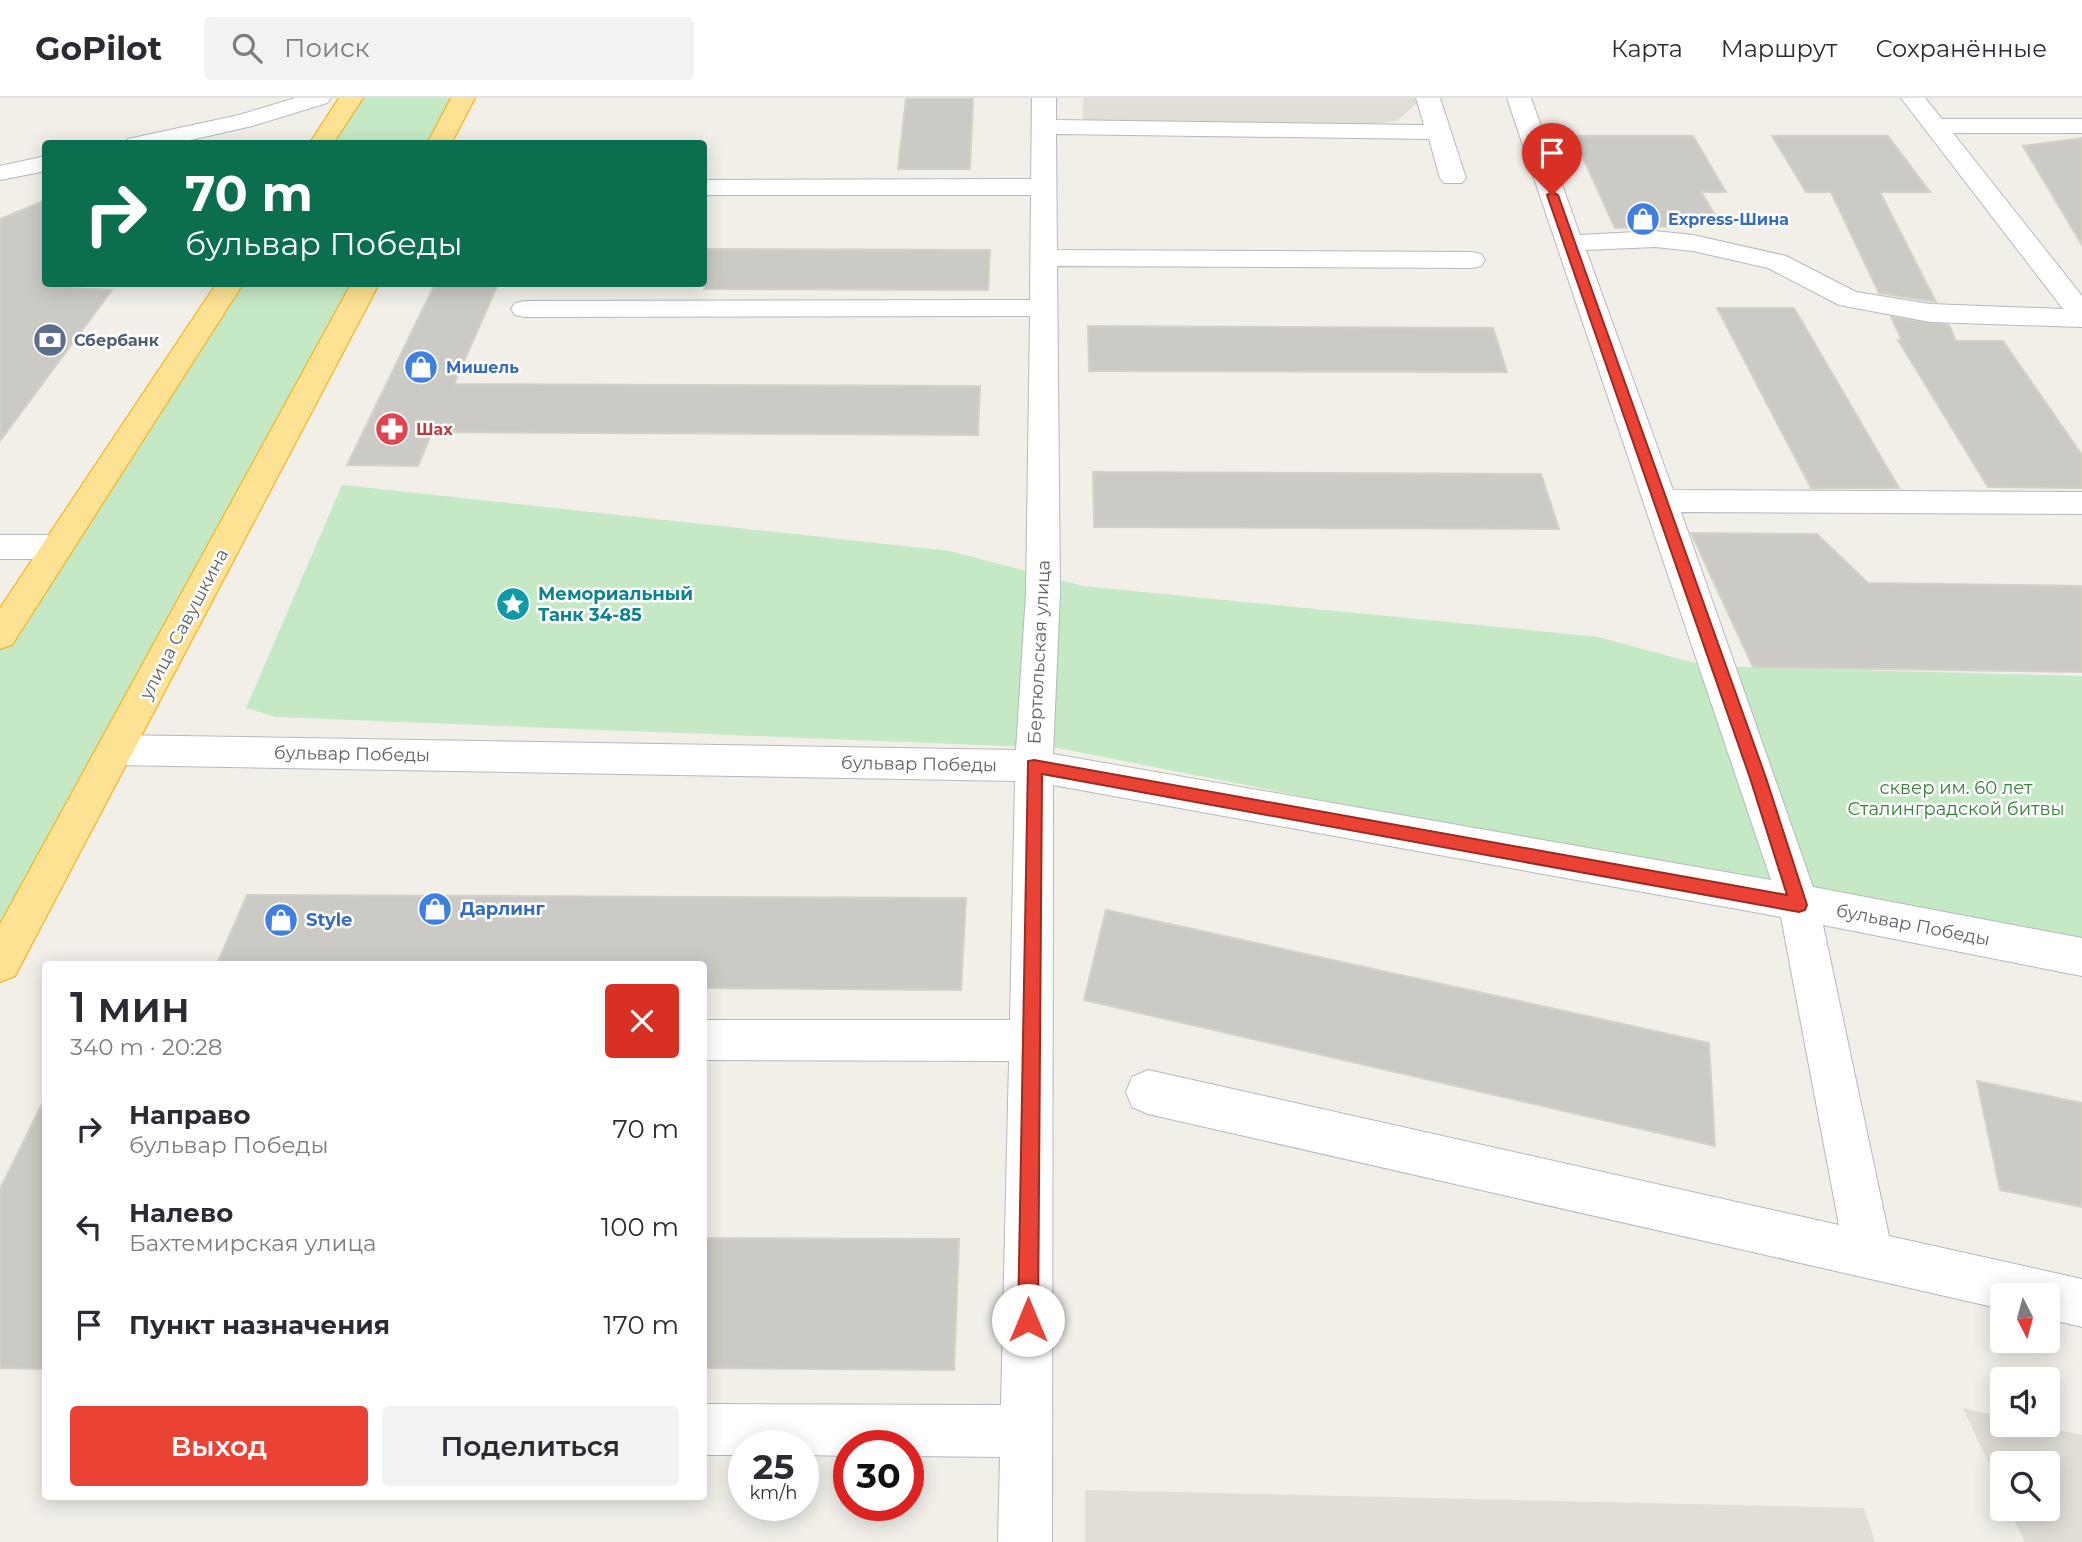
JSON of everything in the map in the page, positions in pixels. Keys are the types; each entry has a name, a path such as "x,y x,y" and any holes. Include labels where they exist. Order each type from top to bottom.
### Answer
{"highway":[{"path":"324,140 351,98"},
{"path":"441,140 463,98"},
{"path":"0,636 227,287"},
{"name":"улица Савушкина","path":"0,962 117,750 363,287"}],"street":[{"path":"156,140 244,121 319,98"},
{"path":"1428,98 1453,178"},
{"path":"1518,98 1661,501 1724,688 1758,778 1799,905 1869,1255"},
{"path":"1913,98 2082,317"},
{"path":"1044,112 1439,132"},
{"name":"Бертюльская улица","path":"1025,1542 1034,766 1043,593 1044,112"},
{"path":"1936,126 2082,126"},
{"path":"0,173 42,164"},
{"path":"707,187 1044,187"},
{"path":"1569,243 1655,239 1693,243 1777,262 1849,299 1930,313 2082,317"},
{"path":"1044,258 1472,260"},
{"path":"525,309 1044,308"},
{"path":"1661,501 2082,503"},
{"path":"0,547 57,547"},
{"name":"бульвар Победы","path":"117,750 1034,766 2082,957"},
{"path":"707,1040 1031,1041"},
{"path":"1148,1092 1994,1283"},
{"path":"2060,1298 2082,1303"},
{"path":"707,1429 1026,1431"}],"shaded area":[{"path":"1083,98 1418,98 1419,101 1397,121 1342,128 1083,121"},
{"path":"1963,1408 1990,1414 1990,1437 2060,1437 2060,1430 2082,1435 2082,1542 2025,1542 2015,1521 2060,1521 2060,1451 1990,1451 1990,1467"},
{"path":"1085,1490 1864,1508 1875,1542 1085,1542"}],"green space":[{"path":"351,98 463,98 441,140 324,140"},
{"path":"227,287 363,287 0,958 0,638"},
{"name":"сквер им. 60 лет Сталинградской битвы","path":"342,485 950,551 1083,586 1598,637 1706,666 2082,676 2082,948 1907,916 1058,748 276,717 246,708"}],"building":[{"path":"906,98 973,98 970,169 898,169"},
{"path":"1573,136 1693,136 1726,192 1701,192 1721,225 1615,228"},
{"path":"1772,136 1888,136 1930,192 1880,192 1936,302 1879,293 1831,192 1806,192"},
{"path":"2082,138 2082,245 2023,146"},
{"path":"42,202 42,287 112,290 0,441 0,219"},
{"path":"707,249 990,250 988,290 704,289 707,287"},
{"path":"434,287 497,287 454,384 980,386 978,435 432,432 418,466 347,465"},
{"path":"1717,308 1794,308 1899,488 1811,488"},
{"path":"1891,317 1949,325 1956,341 2003,341 2082,455 2082,488 1988,487 1898,340 1902,340"},
{"path":"1088,326 1493,328 1507,372 1089,371"},
{"path":"1093,472 1541,474 1559,529 1094,527"},
{"path":"1691,533 1817,534 1868,583 2082,586 2082,672 1753,667"},
{"path":"247,895 966,898 961,990 707,988 707,961 218,961"},
{"path":"1106,910 1709,1043 1715,1146 1084,1000"},
{"path":"1977,1081 2082,1103 2082,1207 2000,1190"},
{"path":"42,1104 42,1369 0,1368 0,1189"},
{"path":"707,1238 959,1239 954,1370 707,1368"}],"place":[{"name":"Express-Шина","path":"1643,219"},
{"name":"Сбербанк","path":"50,340"},
{"name":"Мишель","path":"421,367"},
{"name":"Шах","path":"392,429"},
{"name":"Мемориальный Танк 34-85","path":"513,604"},
{"name":"Дарлинг","path":"435,909"},
{"name":"Style","path":"281,920"}],"route":[{"path":"1028,1320 1034,766 1799,905 1783,863 1758,778 1552,195"}]}
